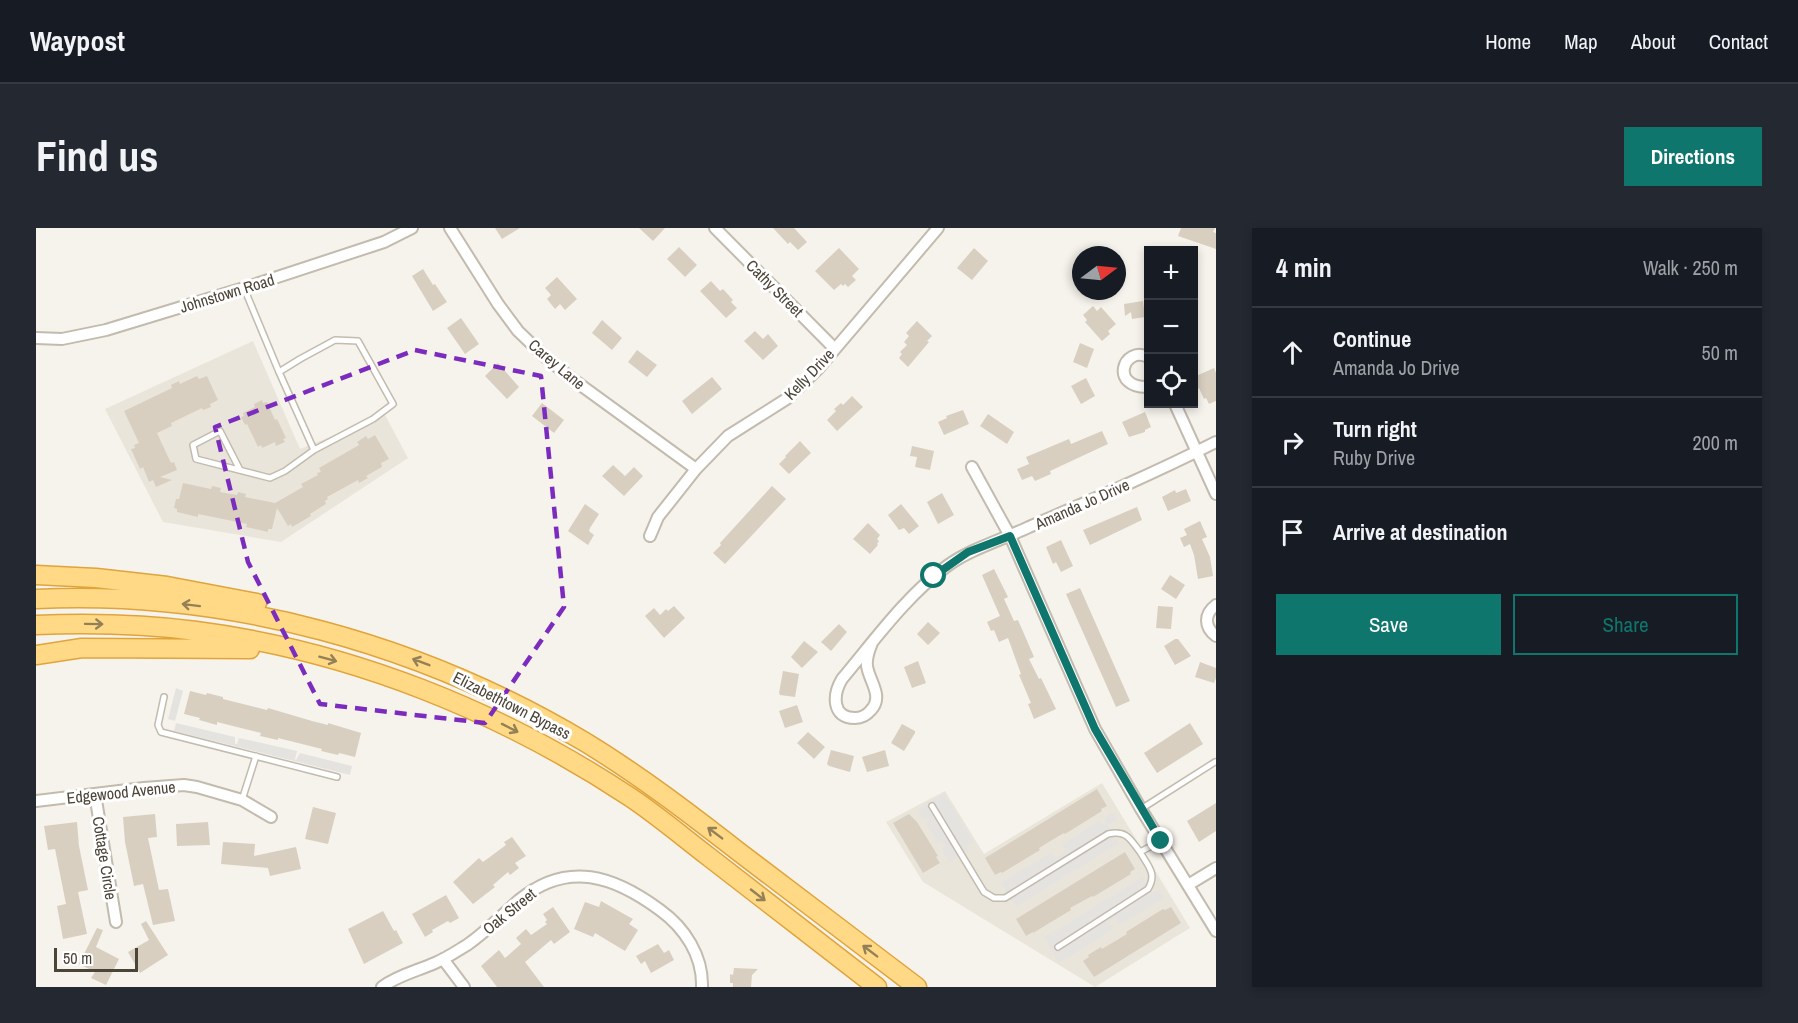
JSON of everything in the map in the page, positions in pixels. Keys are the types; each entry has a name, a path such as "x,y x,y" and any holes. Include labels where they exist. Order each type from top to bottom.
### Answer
{"highway":[{"path":"36,575 96,578 168,586 265,605 333,634"},
{"name":"Elizabethtown Bypass","path":"36,599 89,598 171,603 254,615 333,634 410,658 475,684 587,743 680,807 917,987"},
{"name":"Elizabethtown Bypass","path":"36,625 112,625 185,630 259,642 358,667 423,689 485,716 563,756 630,797 877,987"},
{"path":"36,655 82,648 296,651"}],"street":[{"name":"Johnstown Road","path":"36,338 62,339 106,330 384,242 412,228"},
{"name":"Carey Lane","path":"450,228 498,304 527,339 571,378 696,469"},
{"name":"Cathy Street","path":"715,228 834,348"},
{"name":"Kelly Drive","path":"650,536 658,517 696,469 728,436 788,399 818,369 938,228"},
{"path":"1144,356 1137,354 1130,357 1123,370 1128,382 1134,386 1144,387"},
{"path":"1177,408 1216,494"},
{"name":"Amanda Jo Drive","path":"872,643 867,666 876,689 876,704 867,715 847,717 840,712 834,696 842,679 872,643 912,598 945,567 968,552 1010,536 1216,442"},
{"path":"972,466 1010,536 1095,729 1216,931"},
{"path":"1216,605 1207,618 1209,630 1216,636"},
{"name":"Edgewood Avenue","path":"36,801 184,785 242,800 271,817"},
{"name":"Cottage Circle","path":"95,794 116,922"},
{"path":"1188,885 1216,868"},
{"name":"Oak Street","path":"382,987 403,975 443,959 469,943 520,899 540,887 562,879 586,876 611,881 622,886 670,917 692,945 702,974 702,987"},
{"path":"443,959 464,987"}],"lane":[{"path":"244,288 314,450"},
{"path":"240,470 220,431 193,445 196,459 270,478 285,471 314,450 373,419 393,404 358,341 335,340 279,372"},
{"path":"164,697 158,725 160,732 337,777"},
{"path":"242,800 256,756"},
{"path":"1141,809 1215,762"},
{"path":"932,806 984,892 994,898 1005,898 1108,834 1119,832 1127,836 1153,874 1153,882 1148,890 1058,946"},
{"path":"1140,852 1161,841"}],"highlighted area":[{"path":"415,350 541,376 564,607 485,723 320,704 248,562 215,427"}],"shaded area":[{"path":"253,341 300,449 385,415 408,458 281,542 163,522 105,409"},
{"path":"176,688 183,691 175,721 168,719"},
{"path":"176,723 235,737 235,744 239,738 297,751 296,760 300,753 352,766 350,775 174,731"},
{"path":"1102,783 1190,928 1095,987 923,882 886,822 945,791 984,854"},
{"path":"944,793 974,842 966,847 968,851 949,862 942,850 944,845 942,842 937,842 926,824 928,819 922,818 918,811"},
{"path":"1113,813 1117,820 1108,825 1119,843 1016,907 1001,883 1051,852 1055,858 1066,853 1062,844 1099,821 1105,825 1107,823 1104,818"},
{"path":"1142,877 1152,894 1159,890 1164,898 1120,925 1115,918 1109,922 1114,929 1059,963 1044,938"}],"building":[{"path":"495,228 520,228 502,239"},
{"path":"639,228 665,228 653,241"},
{"path":"773,228 794,228 807,242 798,250 790,242 788,244"},
{"path":"1181,228 1215,228 1213,232 1216,233 1216,249 1178,236"},
{"path":"679,247 697,265 685,277 667,259"},
{"path":"839,248 859,269 852,276 856,280 848,287 841,284 834,290 815,271"},
{"path":"974,248 988,261 972,280 957,268"},
{"path":"423,269 447,302 433,311 412,276"},
{"path":"557,277 577,299 565,310 560,304 555,309 547,299 551,295 545,288"},
{"path":"711,281 720,291 723,289 737,308 726,318 700,291"},
{"path":"1143,301 1144,317 1132,319 1131,312 1125,316 1124,304"},
{"path":"1093,306 1097,311 1101,307 1116,324 1102,341 1085,322 1087,320 1083,315"},
{"path":"461,318 479,344 465,354 447,328"},
{"path":"602,320 622,338 612,350 592,333"},
{"path":"917,321 932,336 908,367 899,358 902,354 900,352 907,345 904,342 909,336 906,333"},
{"path":"755,331 763,339 768,334 778,346 763,360 744,341"},
{"path":"1080,343 1094,349 1087,368 1073,362"},
{"path":"637,350 657,365 647,377 628,362"},
{"path":"498,363 519,387 507,399 485,376"},
{"path":"1214,368 1216,401 1209,404 1206,398 1204,399 1198,389 1198,375"},
{"path":"197,376 199,379 207,376 218,400 210,404 211,407 203,410 202,408 171,423 172,426 157,433 171,463 174,462 177,470 160,477 172,480 156,487 153,480 149,482 143,467 140,469 131,449 139,443 124,411 172,388 171,385 179,381 180,384"},
{"path":"712,377 722,389 692,414 682,401"},
{"path":"1086,378 1095,396 1081,404 1071,386"},
{"path":"852,396 863,407 837,431 827,420 836,411 834,409 841,403 843,405"},
{"path":"262,400 263,403 267,402 286,438 283,439 285,442 276,446 275,442 262,448 261,445 258,447 241,417 244,416 243,413 255,407 254,404"},
{"path":"542,403 564,420 554,433 532,416"},
{"path":"963,410 969,424 944,435 938,422 947,418 946,416"},
{"path":"1145,412 1151,427 1145,432 1129,437 1122,422"},
{"path":"988,414 1014,432 1007,444 980,426"},
{"path":"1102,431 1108,444 1050,471 1051,474 1035,481 1032,476 1022,480 1017,469 1029,464 1026,457 1069,439 1071,444"},
{"path":"375,435 389,459 381,463 382,467 359,483 358,480 327,497 326,504 292,527 291,524 288,526 277,508 272,529 268,529 268,532 246,527 247,524 177,512 174,508 183,483 211,489 212,486 221,488 220,492 237,495 238,492 246,494 245,497 275,503 303,487 301,484 321,472 319,468 359,445 357,442 366,436 368,439"},
{"path":"800,441 811,453 789,474 779,464"},
{"path":"912,446 934,451 930,470 915,467 917,457 910,456"},
{"path":"613,465 625,476 634,467 643,476 624,496 602,476"},
{"path":"772,486 786,499 725,564 713,553"},
{"path":"1186,489 1191,501 1168,511 1162,497 1175,490 1176,493"},
{"path":"942,493 954,515 938,524 927,502"},
{"path":"585,504 599,514 590,528 589,531 594,535 588,545 568,531"},
{"path":"901,504 919,526 909,534 904,528 899,530 888,515"},
{"path":"1137,507 1142,520 1090,545 1083,530"},
{"path":"1200,521 1207,537 1202,539 1210,557 1213,576 1198,579 1190,544 1184,547 1180,538 1187,535 1184,529"},
{"path":"868,523 880,535 877,539 878,545 870,554 853,539"},
{"path":"1061,540 1073,566 1061,572 1056,562 1053,564 1046,547"},
{"path":"994,569 1008,597 1004,599 1014,621 1018,620 1034,657 1029,659 1056,709 1034,719 1028,704 1031,703 1019,675 1021,674 1008,638 999,642 994,630 991,631 987,622 1000,616 982,575"},
{"path":"1170,575 1185,585 1176,599 1161,589"},
{"path":"1080,588 1130,701 1116,707 1066,594"},
{"path":"674,606 685,618 664,638 645,616 654,608 660,615 666,609 668,611"},
{"path":"1158,606 1173,607 1171,629 1156,628"},
{"path":"928,622 940,633 928,645 917,634"},
{"path":"839,624 847,632 831,651 821,642"},
{"path":"1178,639 1191,656 1175,665 1164,646"},
{"path":"804,641 818,652 802,668 791,657"},
{"path":"918,661 926,683 912,688 904,667"},
{"path":"1200,662 1216,668 1214,683 1195,677"},
{"path":"783,671 799,674 795,697 779,693"},
{"path":"190,691 206,695 207,693 361,733 355,757 321,751 322,749 278,738 278,740 260,736 261,733 217,722 217,725 184,714"},
{"path":"797,705 803,722 785,728 779,711"},
{"path":"1190,723 1203,744 1157,773 1144,753"},
{"path":"902,724 915,731 904,751 891,743"},
{"path":"808,732 825,747 814,759 797,743"},
{"path":"831,750 854,756 850,772 827,764"},
{"path":"885,750 889,766 867,772 862,757"},
{"path":"1097,789 1107,806 1101,809 1102,811 1002,873 995,875 985,858"},
{"path":"1216,803 1216,831 1199,842 1187,821"},
{"path":"313,807 336,813 328,844 305,839"},
{"path":"155,814 157,837 148,838 159,890 168,889 175,921 153,925 143,884 134,886 125,842 123,817"},
{"path":"909,814 917,822 940,863 923,873 893,823"},
{"path":"77,822 79,846 88,890 78,892 87,934 63,939 57,906 66,904 55,849 48,850 44,826"},
{"path":"208,822 210,845 177,846 176,824"},
{"path":"512,837 526,856 515,863 519,868 510,875 508,872 493,885 495,887 473,904 453,882 479,858 483,862 506,845 504,842"},
{"path":"223,842 255,844 254,856 296,847 301,869 270,876 268,868 221,864"},
{"path":"1125,852 1135,869 1130,872 1131,874 1026,936 1016,919"},
{"path":"446,895 459,918 450,923 448,921 425,937 412,914"},
{"path":"601,901 633,919 629,924 638,930 625,951 595,933 593,937 574,929 585,902 599,907"},
{"path":"553,907 570,932 554,944 551,940 525,962 544,987 497,987 481,966 499,950 505,958 521,944 516,938 526,929 531,935 547,924 543,914"},
{"path":"1171,907 1181,923 1094,977 1083,961 1089,957 1088,955 1127,934 1126,932 1163,909"},
{"path":"383,911 403,943 364,964 348,929"},
{"path":"146,921 168,955 140,973 128,952 149,940 141,924"},
{"path":"97,928 103,930 96,947 119,959 106,985 91,978 95,972 79,964"},
{"path":"658,944 664,953 669,950 674,960 651,973 645,961 641,964 636,956"},
{"path":"734,968 758,969 752,975 751,987 733,987 733,983 730,983 730,974 733,975"}],"route":[{"path":"934,576 968,552 1010,536 1095,729 1161,841"}]}
